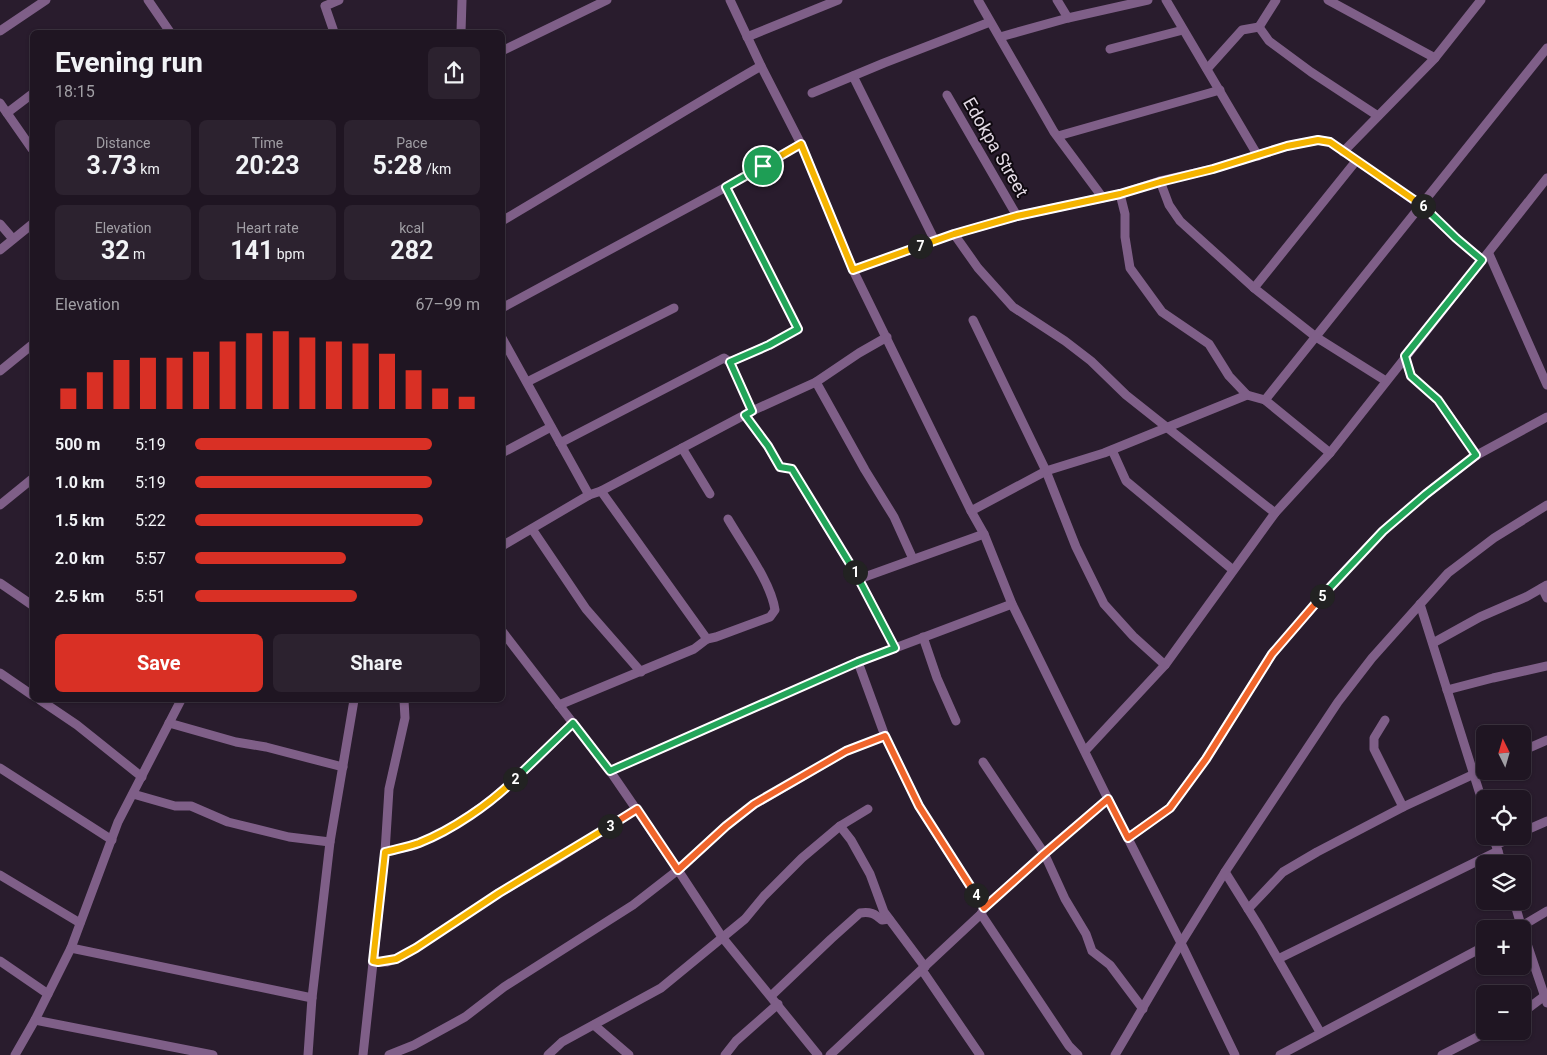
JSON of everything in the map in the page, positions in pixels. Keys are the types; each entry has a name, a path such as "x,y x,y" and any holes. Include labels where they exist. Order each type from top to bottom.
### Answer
{"street":[{"path":"0,30 46,0"},
{"path":"148,0 169,30"},
{"path":"333,30 325,3 339,0"},
{"path":"460,30 462,0"},
{"path":"505,51 607,0"},
{"path":"730,0 801,144 853,270 984,534 1012,604 1181,943 1234,1055"},
{"path":"747,37 838,0"},
{"path":"978,0 1054,132 1103,198"},
{"path":"1057,0 1068,18"},
{"path":"1000,37 1068,18 1148,0"},
{"path":"1166,0 1258,156"},
{"path":"1206,69 1242,30 1260,27 1276,0"},
{"path":"1328,0 1435,58"},
{"path":"1343,152 1435,58 1481,0"},
{"path":"812,93 990,22"},
{"path":"1260,27 1269,41 1378,116"},
{"path":"1110,49 1183,30"},
{"path":"1265,400 1547,48"},
{"path":"505,219 574,180 685,110 761,66"},
{"path":"853,76 934,241"},
{"path":"1058,136 1220,90"},
{"name":"Edokpa Street","path":"947,95 1017,216"},
{"path":"7,113 30,96"},
{"path":"0,103 30,146"},
{"path":"853,270 954,234 1017,216 1120,194 1213,169 1287,146 1318,140 1330,142 1422,206 1456,238 1485,257 1547,385"},
{"path":"505,306 726,187 801,144"},
{"path":"1254,288 1356,161"},
{"path":"1085,751 1165,665 1274,513 1330,452 1547,178"},
{"path":"1160,182 1169,205 1180,221 1254,288 1316,337 1386,381"},
{"path":"726,187 798,327 797,330 790,334 730,362"},
{"path":"1120,194 1125,214 1125,236 1130,268 1162,312 1209,344 1229,376 1247,395 1265,400 1330,452"},
{"path":"0,224 13,239"},
{"path":"0,250 30,226"},
{"path":"954,234 978,268 1013,307 1066,341 1091,361 1126,395 1274,513"},
{"path":"527,382 674,308"},
{"path":"973,320 1046,471 1076,547 1104,604 1133,636 1165,665"},
{"path":"505,544 589,496 749,413 816,382 859,352 887,337"},
{"path":"505,343 589,496"},
{"path":"0,371 30,347"},
{"path":"1405,356 1411,376 1438,400 1476,455"},
{"path":"560,443 724,358 730,362 749,413 780,467 792,469 859,579 895,648"},
{"path":"816,382 865,470 894,517 914,559"},
{"path":"971,511 1046,471 1112,450 1247,395"},
{"path":"1128,838 1170,808 1206,759 1272,654 1339,577 1383,531 1476,455 1547,417"},
{"path":"505,451 551,427"},
{"path":"682,448 710,494"},
{"path":"1112,450 1126,481 1233,570"},
{"path":"0,505 30,481"},
{"path":"601,491 707,638"},
{"path":"1115,1055 1225,872 1338,702 1372,658 1448,573 1494,538 1547,505"},
{"path":"559,705 694,649 707,638 716,637 770,617 775,610 774,602 765,580 728,519"},
{"path":"532,529 586,609 641,672"},
{"path":"859,579 984,534"},
{"path":"0,584 30,604"},
{"path":"1432,643 1480,617 1545,587 1547,598"},
{"path":"610,771 858,662 1012,604"},
{"path":"1420,604 1479,790"},
{"path":"505,635 610,771 722,937 818,1055"},
{"path":"923,637 937,678 956,721"},
{"path":"858,662 885,736 919,806 1069,1046 1078,1055"},
{"path":"1447,690 1547,666"},
{"path":"0,673 30,694"},
{"path":"43,702 77,725 142,777"},
{"path":"14,1055 35,1020 71,948 118,822 169,723 177,702"},
{"path":"308,1055 312,998 330,842 354,702"},
{"path":"363,1055 385,852 389,789 405,718 404,702"},
{"path":"1385,720 1374,738 1374,749 1403,807"},
{"path":"169,723 236,742 266,747 343,767"},
{"path":"385,852 418,844 469,816 510,784 573,723"},
{"path":"389,1055 414,1045 465,1017 504,987 632,905 678,870 726,826 754,804 846,751 885,736"},
{"path":"1531,747 1547,740"},
{"path":"983,762 1044,854 1065,900 1086,934 1092,951 1110,965 1142,1009"},
{"path":"0,768 112,840"},
{"path":"1248,909 1284,872 1317,852 1403,807 1474,774"},
{"path":"133,794 176,806 191,806 228,822 289,837 330,842"},
{"path":"830,1055 924,969 1044,854 1108,799"},
{"path":"373,961 396,959 416,948 499,893 637,809"},
{"path":"548,1055 562,1042 661,988 745,919 764,896 802,858 840,826 868,809"},
{"path":"1531,828 1547,821"},
{"path":"840,826 851,840 866,866 884,912 980,1055"},
{"path":"1278,959 1494,845"},
{"path":"1225,872 1320,1032"},
{"path":"0,875 80,923"},
{"path":"1531,921 1547,911"},
{"path":"771,996 860,913 876,914 882,920 889,919"},
{"path":"71,948 312,998"},
{"path":"1280,1055 1320,1032 1476,951"},
{"path":"1531,956 1546,998 1531,1007"},
{"path":"0,961 48,994"},
{"path":"725,1055 736,1041 778,1004"},
{"path":"35,1020 213,1055"},
{"path":"594,1025 629,1055"},
{"path":"1442,1055 1476,1038"}],"route":[{"path":"1318,140 1330,142 1422,206 1482,260 1405,356 1408,372 1438,400 1476,455 1383,531 1300,621 1272,654 1206,759 1170,808 1128,838 1108,799 984,908 919,806 885,736 846,751 754,804 726,826 678,870 637,809 499,893 416,948 387,962 373,961 385,852 418,844 469,816 510,784 573,723 610,771 858,662 895,648 859,579 792,469 780,467 768,446 745,415 752,411 730,362 769,345 798,329 726,187 763,166 801,144 853,270 954,234 1024,214 1120,194 1213,169 1287,146 1318,140"}]}
